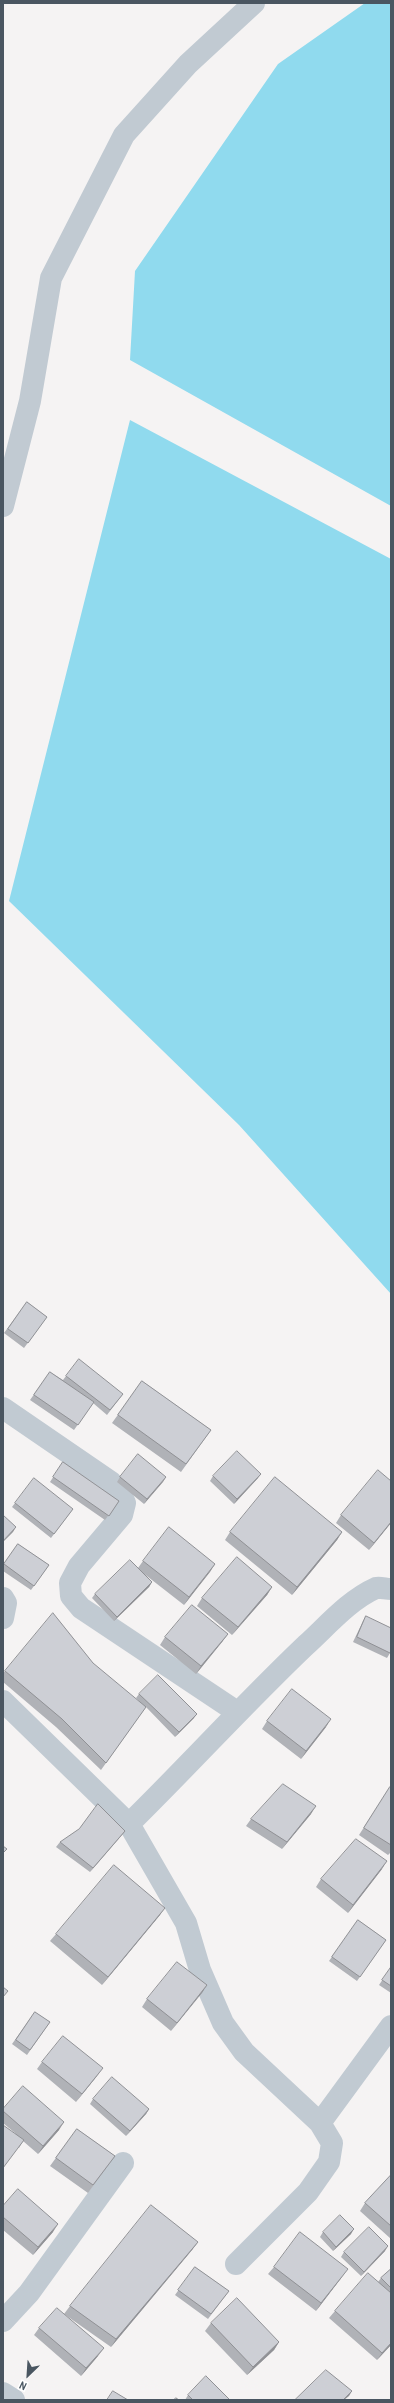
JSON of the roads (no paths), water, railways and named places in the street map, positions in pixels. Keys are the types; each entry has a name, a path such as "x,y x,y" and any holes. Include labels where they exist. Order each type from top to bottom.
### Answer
{"street":[{"path":"3,506 30,401 51,278 124,135 188,64 254,3"},
{"path":"3,1408 111,1482 120,1492 125,1503 122,1515 79,1566 70,1583 71,1596 81,1608 237,1712"},
{"path":"129,1824 189,1765 237,1712 340,1613 363,1595 378,1587 391,1589"},
{"path":"3,1598 6,1603 3,1618"},
{"path":"3,1701 129,1824 186,1923 200,1970 223,2023 244,2052 320,2123 332,2143 329,2162 308,2192 236,2264"},
{"path":"320,2123 391,2026"},
{"path":"3,2321 28,2293 123,2163"},
{"path":"3,2393 14,2400"}],"water":[{"path":"365,3 391,3 391,506 130,360 135,271 278,64"},
{"path":"130,420 391,559 391,1294 239,1125 9,901"}]}
